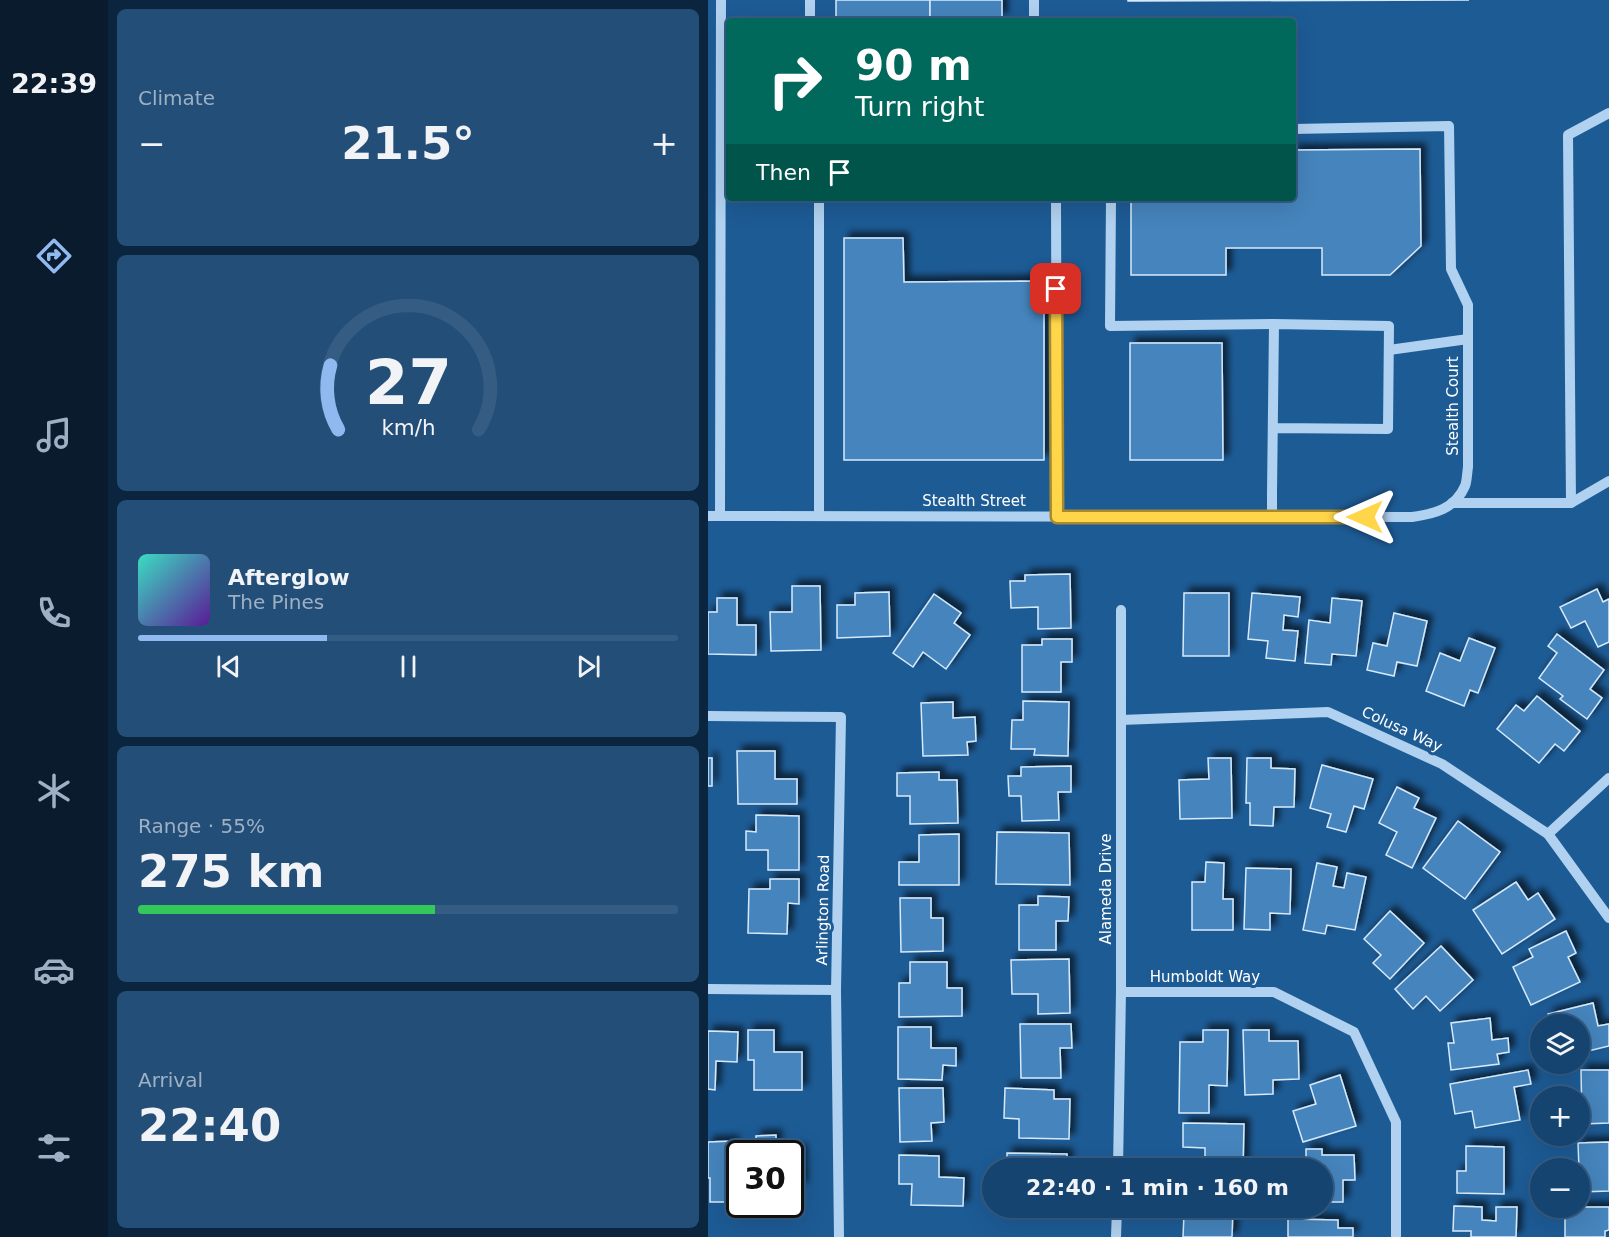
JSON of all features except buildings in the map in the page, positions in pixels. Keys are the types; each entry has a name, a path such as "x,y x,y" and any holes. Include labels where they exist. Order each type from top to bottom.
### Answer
{"street":[{"path":"714,516 725,181 725,57 721,0"},
{"path":"810,0 810,18"},
{"path":"1034,0 1034,18"},
{"path":"1571,503 1568,135 1609,113"},
{"name":"Stealth Court","path":"1296,129 1449,126 1451,269 1468,305 1468,466 1465,486 1452,503"},
{"path":"819,201 819,516"},
{"path":"1056,201 1057,517"},
{"path":"1111,201 1110,326 1274,324 1389,326 1388,429 1273,428"},
{"path":"1272,517 1274,324"},
{"path":"1389,350 1468,339"},
{"path":"1452,503 1571,503 1609,481"},
{"name":"Stealth Street","path":"714,516 1412,517 1433,514 1452,503"},
{"name":"Alameda Drive","path":"1118,1158 1121,992 1121,610"},
{"name":"Colusa Way","path":"1121,720 1328,712 1442,764 1548,834 1609,918"},
{"name":"Arlington Road","path":"708,716 841,717 836,990 839,1237"},
{"path":"1548,834 1609,778"},
{"path":"708,989 836,990"},
{"name":"Humboldt Way","path":"1121,992 1274,992 1354,1032 1396,1122 1396,1237"},
{"path":"1116,1237 1117,1218"}],"route":[{"path":"1056,289 1057,517 1365,517"}]}
